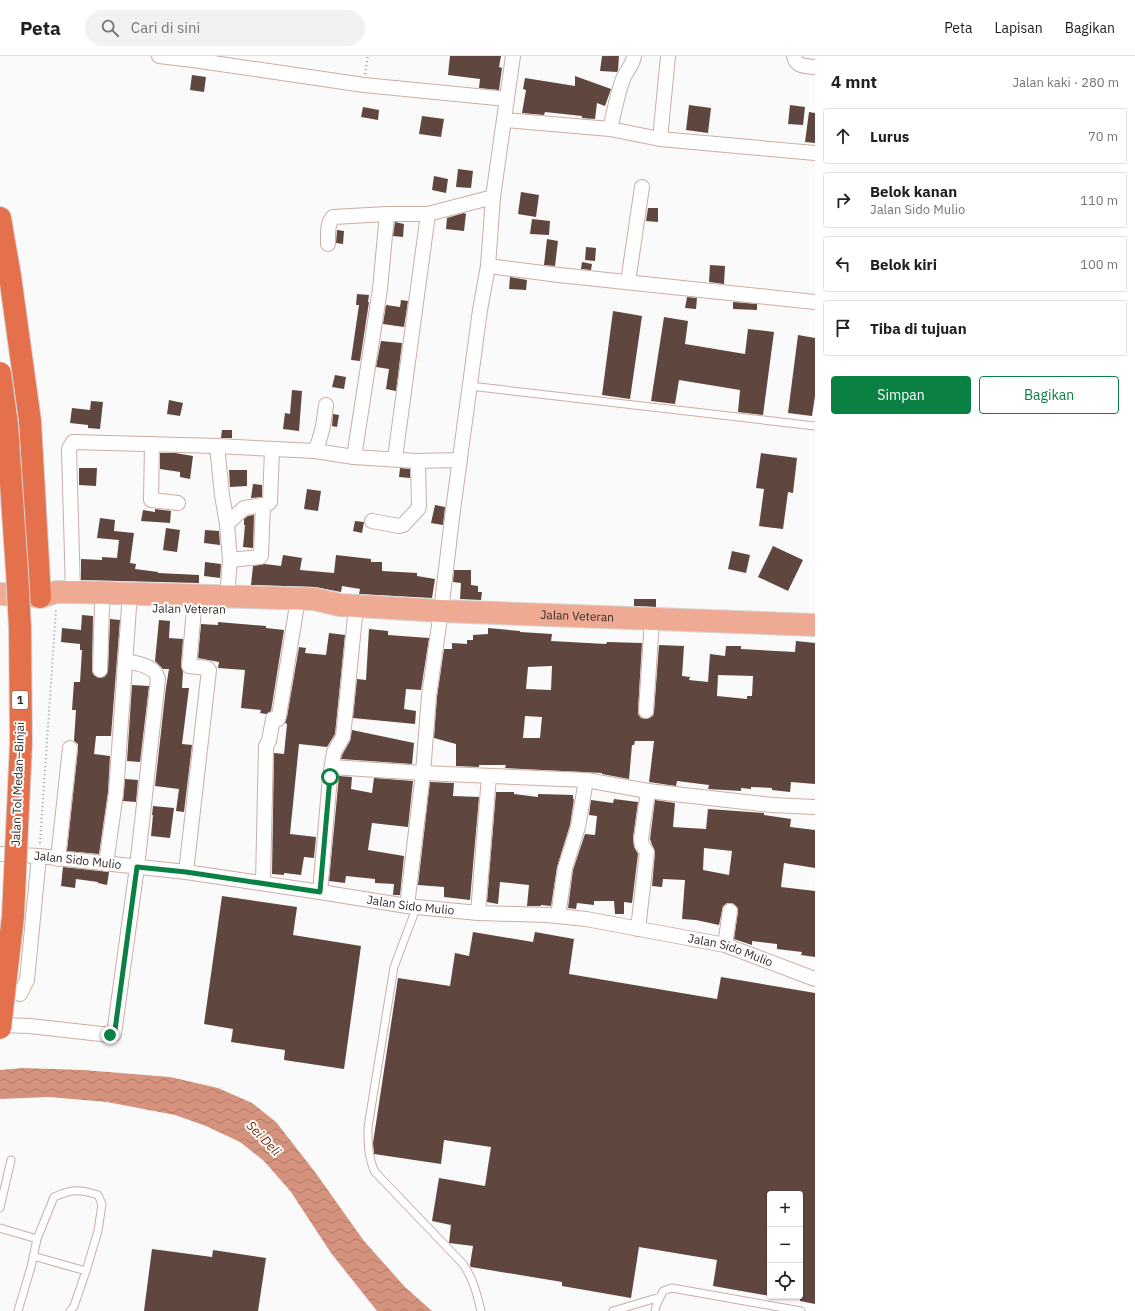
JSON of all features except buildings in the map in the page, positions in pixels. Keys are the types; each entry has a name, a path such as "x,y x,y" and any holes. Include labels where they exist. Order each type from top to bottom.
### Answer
{"highway":[{"path":"0,218 10,276 56,597"},
{"name":"Jalan Tol Medan–Binjai","path":"0,373 7,425 17,572 20,628 21,743 13,916 0,1026"}],"main road":[{"name":"Jalan Veteran","path":"0,594 56,597 226,597 314,599 348,606 441,611 815,625"},
{"name":"Jalan Veteran","path":"56,597 102,606 129,607 316,611 348,606"}],"street":[{"path":"159,56 364,85 507,99"},
{"path":"412,906 429,696 480,310 488,266 493,196 513,56"},
{"path":"610,129 620,89 632,64 634,56"},
{"path":"660,139 668,56"},
{"path":"794,56 797,64 801,66 815,67"},
{"path":"504,120 610,129 660,139 815,153"},
{"path":"628,282 642,188"},
{"path":"328,244 329,224 333,217 387,214 428,214 493,196"},
{"path":"354,457 380,289 387,214"},
{"path":"395,458 428,214"},
{"path":"488,266 815,302"},
{"path":"315,452 323,429 326,405"},
{"path":"56,597 69,449 73,442 217,446 315,452 354,457 416,460 460,460"},
{"path":"152,444 151,500 178,503"},
{"path":"217,446 230,560 226,597"},
{"path":"227,524 244,508 266,505 270,502 272,449"},
{"path":"372,521 399,526 403,525 418,509 418,464 416,460"},
{"path":"230,560 260,557 263,505"},
{"path":"100,670 102,606"},
{"path":"320,892 334,752 343,737 348,606"},
{"path":"106,864 116,793 129,607"},
{"path":"186,872 209,670 207,668 190,666 194,609"},
{"path":"263,883 266,746 269,741 273,719 278,719 279,716 296,611"},
{"path":"646,711 652,620"},
{"path":"0,1026 30,1026 110,1035 114,1034 137,867 158,679 157,673 152,668 126,661"},
{"path":"58,859 70,748"},
{"path":"332,767 423,774 586,780 648,791 772,805 815,807"},
{"path":"478,913 489,776"},
{"path":"558,916 565,868 578,827 586,780"},
{"path":"638,929 647,852 642,846 641,839 648,791"},
{"name":"Jalan Sido Mulio","path":"0,854 39,856 186,872 412,906 478,913 558,916 586,919 725,945 815,979"},
{"path":"20,994 27,980 39,856"},
{"path":"725,945 730,911"}],"lane":[{"path":"470,386 815,426"},
{"path":"412,906 392,976 368,1127 368,1146 371,1164 375,1172 464,1264 474,1284 482,1310"},
{"path":"0,1208 11,1160"},
{"path":"18,1311 33,1256 36,1239 54,1197 68,1191 86,1191 98,1195 102,1204 99,1224 86,1271 74,1306 70,1311"},
{"path":"0,1228 36,1239"},
{"path":"33,1256 86,1271"},
{"path":"655,1308 663,1291 672,1288 801,1311"},
{"path":"613,1311 660,1298"}],"path":[{"path":"364,85 368,56"},
{"path":"39,856 56,597"}],"water":[{"name":"Sei Deli","path":"23,1068 83,1070 170,1077 218,1088 252,1103 276,1122 315,1172 364,1241 405,1287 432,1311 377,1311 331,1253 291,1192 264,1161 240,1142 206,1126 175,1115 107,1102 49,1097 0,1099 0,1070"}],"route":[{"path":"110,1035 114,1034 115,1030 137,867 186,872 320,892 330,777"}]}
